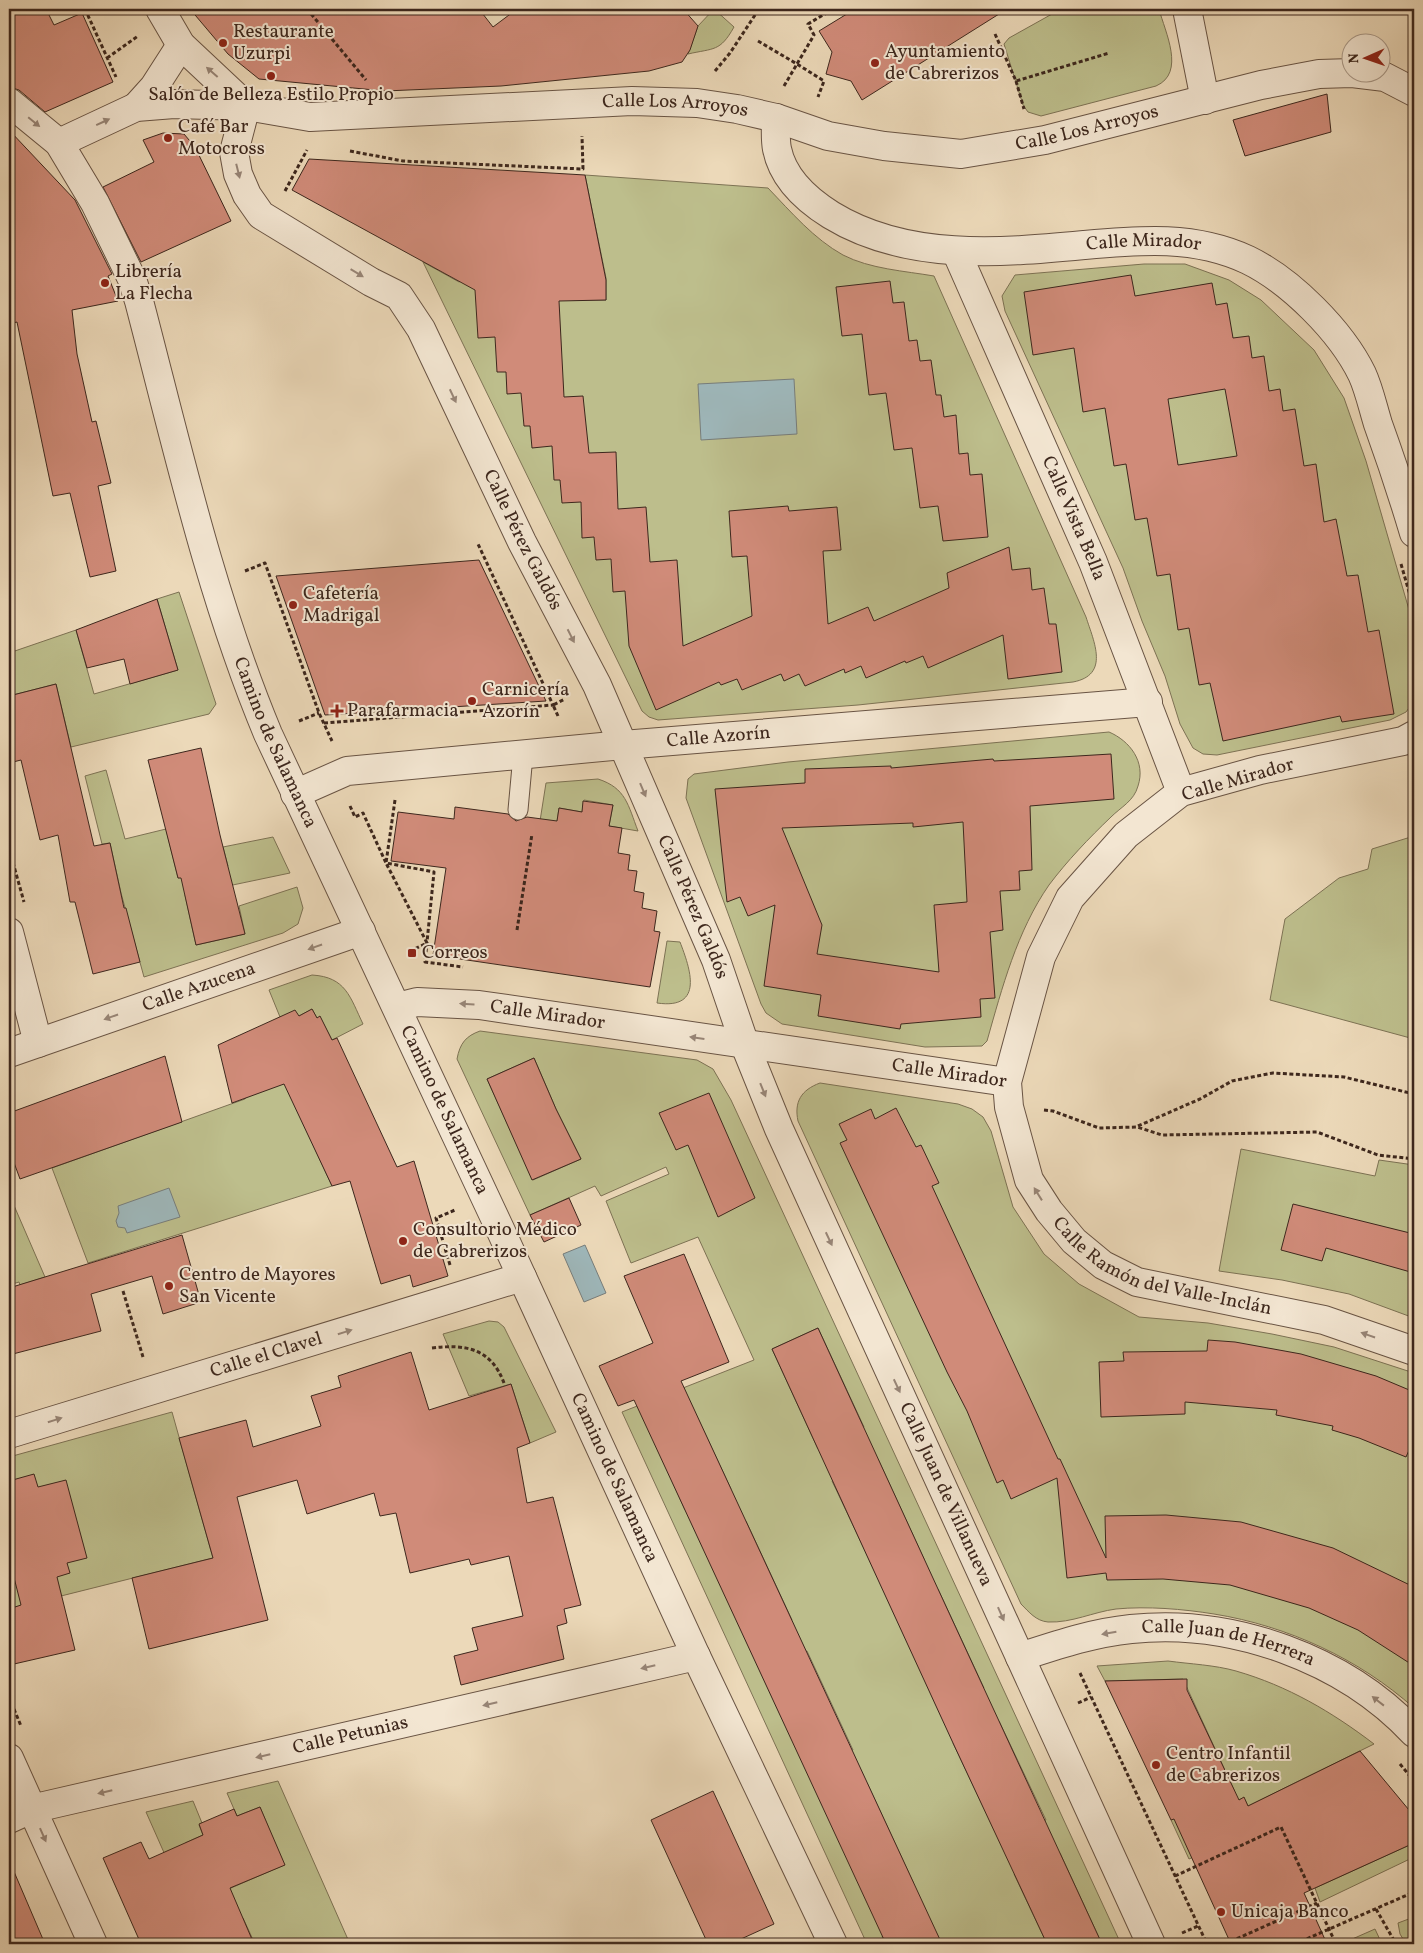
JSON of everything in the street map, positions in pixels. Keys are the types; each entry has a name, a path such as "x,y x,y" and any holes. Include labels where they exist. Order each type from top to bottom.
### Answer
{"street":[{"path":"160,9 181,45 246,106"},
{"path":"1187,9 1205,100"},
{"name":"Calle Los Arroyos","path":"136,107 154,87 181,45"},
{"name":"Calle Los Arroyos","path":"59,143 136,107 174,104 246,106 310,117 632,101 697,103 737,109 778,106 828,136 884,146 961,154 1045,140 1261,85 1319,74 1352,73 1384,77 1414,92"},
{"name":"Camino de Salamanca","path":"9,102 59,143 95,203 132,279 215,583 237,656 264,726 397,1007 696,1656 832,1944"},
{"name":"Calle Pérez Galdós","path":"246,106 234,152 238,174 248,196 261,216 371,282 399,296 421,329 522,542 597,685 716,960 745,1045"},
{"name":"Calle Mirador","path":"778,106 777,150 791,181 808,200 855,229 892,240 956,251 1015,252 1152,239 1207,245 1249,261 1284,284 1329,324 1362,374 1414,533"},
{"name":"Calle Vista Bella","path":"956,251 1093,562 1181,792"},
{"name":"Calle Azorín","path":"295,794 347,770 623,745 1148,702"},
{"name":"Calle Mirador","path":"397,1007 417,1002 479,1005 745,1045 1008,1094 1041,957 1070,898 1126,835 1181,792 1260,770 1403,741 1414,734"},
{"name":"Calle Azucena","path":"9,1053 360,931"},
{"path":"9,932 38,1043"},
{"name":"Calle Juan de Villanueva","path":"745,1045 779,1130 1151,1944"},
{"name":"Calle Ramón del Valle-Inclán","path":"1008,1094 1029,1180 1049,1211 1074,1241 1104,1265 1138,1282 1324,1320 1414,1351"},
{"name":"Calle el Clavel","path":"9,1434 522,1277"},
{"name":"Calle Juan de Herrera","path":"1020,1657 1074,1639 1132,1629 1191,1629 1249,1638 1304,1657 1356,1685 1403,1721 1414,1733"},
{"name":"Calle Petunias","path":"20,1814 696,1656"},
{"path":"9,1758 20,1814 93,1944"}],"lane":[{"path":"518,810 523,755"}],"path":[{"path":"85,9 120,85"},
{"path":"307,9 392,114"},
{"path":"778,106 797,64 814,35 808,24 832,9"},
{"path":"995,34 1016,80 1109,53"},
{"path":"758,41 824,81 818,97"},
{"path":"715,70 724,73"},
{"path":"347,151 403,161 583,169 582,134"},
{"path":"281,198 310,144"},
{"path":"324,723 553,705 478,544"},
{"path":"1398,555 1414,609"},
{"path":"215,583 265,563 319,713"},
{"path":"386,863 395,800 402,800"},
{"path":"355,801 350,806 355,816 363,813 426,943"},
{"path":"517,930 534,825"},
{"path":"9,860 12,859 25,907"},
{"path":"386,863 434,872 425,962 453,966"},
{"path":"401,955 426,943"},
{"path":"1137,1127 1200,1099 1232,1081 1273,1073 1344,1077 1414,1094"},
{"path":"1008,1094 1099,1128 1137,1127 1162,1135 1317,1132 1378,1155 1414,1159"},
{"path":"451,1201 459,1218"},
{"path":"436,1218 455,1210"},
{"path":"123,1291 144,1362"},
{"path":"432,1348 452,1345 468,1347 490,1359 504,1382"},
{"path":"1077,1666 1206,1944"},
{"path":"9,1697 22,1729"},
{"path":"1397,1761 1414,1781"},
{"path":"1174,1876 1281,1827 1336,1944"},
{"path":"1294,1944 1414,1892"},
{"path":"1225,1944 1317,1904"},
{"path":"1376,1909 1396,1944"}],"green space":[{"path":"714,9 734,27 725,41 716,48 688,54 698,26"},
{"path":"1061,9 1159,9 1169,40 1172,62 1170,72 1165,80 1156,86 1041,116 1028,112 1023,105 1004,44 1009,38"},
{"path":"585,175 768,188 813,233 832,249 843,255 853,260 876,266 934,276 1086,617 1093,637 1096,656 1092,672 1085,678 1073,682 858,705 658,720 649,717 642,711 423,262 459,282 466,279 574,300 606,300 606,278"},
{"path":"1144,264 1185,264 1229,280 1261,300 1314,350 1344,398 1366,461 1414,627 1414,701 1406,712 1390,720 1217,755 1203,754 1193,748 1180,724 1165,676 1142,621 1123,568 1005,311 1002,296 1015,275"},
{"path":"179,592 216,704 209,714 71,747 56,684 9,696 9,653 76,630 94,694 178,670 157,599"},
{"path":"1109,732 1130,747 1138,761 1140,777 1134,796 1086,841 1049,885 1038,903 1019,941 987,1041 982,1046 925,1047 782,1024 766,1013 761,1004 686,798 688,779 694,774 788,762"},
{"path":"106,770 125,839 166,829 178,878 228,866 223,847 273,837 290,873 185,895 196,945 245,934 239,906 297,887 303,908 298,924 283,933 144,977 121,893 110,843 102,844 85,776"},
{"path":"598,779 615,787 625,799 638,831 609,826 613,805 584,800 582,812 559,808 554,842 537,840 546,783"},
{"path":"1414,836 1414,1039 1270,1000 1285,919 1339,878 1368,869 1372,849"},
{"path":"667,941 680,942 690,975 690,985 688,994 682,1000 672,1003 657,1003"},
{"path":"312,975 340,984 350,997 363,1024 332,1040 320,1017 317,1018 312,1009 299,1016 280,1017 269,990"},
{"path":"480,1031 697,1060 713,1069 731,1100 1121,1944 1102,1944 1060,1853 1014,1874 1047,1944 942,1944 927,1914 882,1936 886,1944 867,1944 622,1412 754,1360 698,1237 631,1263 606,1201 669,1174 666,1167 601,1196 595,1186 530,1215 457,1059 464,1041","holes":["534,1058 556,1109 581,1159 533,1180 487,1079","818,1328 864,1427 818,1449 772,1349","691,1404 731,1489 685,1510 666,1467","878,1459 924,1559 879,1580 832,1481","746,1521 792,1620 746,1641 735,1525","938,1589 984,1688 939,1710 893,1611","807,1651 853,1750 842,1755 796,1655","999,1721 1046,1820 1000,1842 953,1743","867,1783 913,1882 902,1887"]},
{"path":"277,1066 332,1186 88,1263 52,1168 245,1099"},
{"path":"820,1083 958,1104 972,1109 983,1117 991,1131 1013,1207 1044,1254 1079,1284 1139,1317 1208,1323 1272,1334 1334,1347 1414,1373 1414,1708 1370,1674 1321,1647 1295,1636 1242,1619 1190,1611 1140,1608 1107,1610 1066,1621 1048,1622 1036,1618 1021,1604 798,1121 797,1108 800,1098 808,1089"},
{"path":"1241,1149 1375,1176 1379,1160 1414,1165 1414,1318 1349,1294 1282,1280 1219,1271"},
{"path":"9,1194 45,1277 20,1285 19,1282 9,1285"},
{"path":"489,1321 498,1322 504,1327 556,1432 530,1443 511,1384 469,1396 443,1334"},
{"path":"172,1412 213,1558 9,1609 9,1457"},
{"path":"1168,1661 1228,1669 1274,1684 1326,1711 1374,1744 1248,1806 1244,1798 1232,1802 1269,1823 1189,1859 1171,1820 1234,1790 1183,1679 1105,1681 1097,1666"},
{"path":"278,1781 350,1944 255,1944 243,1918 201,1936 146,1812 193,1801 202,1823 199,1825 203,1835 185,1843 208,1898 284,1865 260,1807 237,1816 227,1793"},
{"path":"1414,1843 1414,1857 1320,1902 1315,1888"},
{"path":"1414,1917 1414,1944 1406,1944 1400,1934 1398,1923"},
{"path":"1375,1929 1382,1944 1341,1944"}],"water":[{"path":"794,379 797,434 701,440 698,384"},
{"path":"169,1188 180,1217 127,1233 125,1228 118,1227 116,1221 119,1213 118,1206"},
{"path":"585,1245 606,1293 584,1302 563,1254"}],"building":[{"path":"9,9 46,9 54,25 82,13 113,82 45,112 19,90 9,87"},
{"path":"190,9 479,9 493,27 517,9 683,9 698,26 690,50 682,62 649,71 501,86 385,91 259,79 228,54"},
{"name":"Ayuntamiento de Cabrerizos","path":"855,9 1007,9 862,100 851,81 826,74 832,52 819,31"},
{"path":"1327,94 1331,132 1245,156 1233,120"},
{"path":"9,130 75,200 112,274 108,276 118,301 72,310 77,354 92,422 96,421 111,483 98,486 116,571 90,577 70,493 53,496 17,322 9,324"},
{"path":"163,133 184,134 195,147 231,221 141,262 103,187 154,162 143,140"},
{"path":"309,159 585,175 606,280 606,300 559,301 564,397 583,396 589,453 616,452 618,509 646,507 650,562 677,560 683,646 752,616 747,556 732,557 729,511 788,506 789,511 837,507 841,550 823,551 828,624 868,607 874,621 949,588 947,573 1009,547 1012,570 1030,568 1032,590 1044,588 1049,624 1056,624 1062,672 1008,679 1003,635 928,668 923,656 906,663 905,661 866,678 861,666 845,673 844,669 805,686 799,674 784,681 781,674 742,690 737,679 721,685 719,682 656,710 629,646 625,591 613,592 611,559 596,560 594,537 582,538 581,502 562,503 560,480 554,480 552,446 532,448 530,426 524,426 521,393 507,394 506,372 497,372 495,337 478,338 475,290 292,190"},
{"path":"1131,275 1135,296 1212,283 1216,305 1227,303 1233,338 1249,336 1252,358 1264,356 1269,391 1280,389 1283,411 1295,409 1304,466 1316,464 1324,522 1336,519 1347,576 1358,575 1368,632 1379,630 1394,714 1342,722 1340,716 1223,741 1210,683 1199,685 1189,628 1178,630 1170,574 1157,576 1147,518 1135,520 1126,464 1114,466 1105,408 1083,412 1074,348 1033,355 1024,292","holes":["1225,389 1237,456 1178,465 1168,399"]},
{"path":"890,281 893,303 904,302 909,341 917,340 920,361 931,360 936,395 941,395 944,417 956,415 959,454 968,453 970,475 982,474 988,537 943,541 938,506 920,508 912,448 894,450 886,393 869,395 862,334 842,336 836,287"},
{"path":"479,560 546,701 325,715 276,576"},
{"path":"157,599 178,670 130,684 124,659 87,668 76,630"},
{"path":"56,684 94,846 110,843 124,908 126,908 140,962 93,974 75,902 70,902 58,835 40,840 21,760 9,763 9,696"},
{"path":"201,748 220,835 245,934 196,945 181,878 178,878 148,760"},
{"path":"1111,754 1114,799 1030,806 1032,870 1019,871 1020,890 1000,891 1003,930 990,932 995,998 980,999 981,1017 901,1024 900,1029 818,1016 821,995 764,986 775,905 748,916 740,897 727,902 715,789 805,783 805,769 891,766 891,768 993,759 994,761","holes":["963,822 967,902 934,905 939,972 817,954 822,925 782,828 913,823 913,827"]},
{"path":"583,801 613,805 609,826 622,828 618,853 630,855 628,870 637,871 634,891 644,893 642,908 657,911 654,931 660,932 650,987 433,955 446,868 391,861 398,812 454,819 455,807 508,814 516,821 527,817 557,821 559,808 582,812"},
{"path":"312,1009 317,1018 320,1016 332,1040 337,1038 397,1167 414,1161 448,1276 413,1287 410,1275 381,1284 350,1181 332,1186 284,1084 232,1103 218,1045 295,1010 299,1016"},
{"path":"165,1056 182,1122 20,1179 9,1149 9,1113"},
{"path":"534,1058 556,1109 581,1159 532,1180 487,1079"},
{"path":"709,1093 755,1198 718,1217 688,1145 676,1150 659,1113"},
{"path":"896,1108 916,1147 921,1145 939,1183 932,1186 1058,1459 1060,1459 1106,1558 1105,1516 1166,1515 1241,1522 1333,1548 1414,1587 1414,1666 1358,1630 1309,1608 1230,1585 1163,1579 1107,1580 1106,1573 1067,1578 1057,1478 1011,1499 1003,1480 997,1483 967,1411 840,1143 847,1140 839,1124 871,1109 875,1119"},
{"path":"569,1198 581,1225 544,1242 530,1215"},
{"path":"1293,1204 1414,1234 1414,1273 1326,1248 1322,1261 1281,1250"},
{"path":"182,1235 201,1302 163,1314 152,1276 91,1294 101,1331 9,1355 9,1288"},
{"path":"684,1254 729,1362 681,1381 942,1944 886,1944 634,1400 618,1406 599,1366 653,1343 624,1276"},
{"path":"818,1328 1102,1944 1047,1944 953,1743 772,1349"},
{"path":"1208,1340 1235,1342 1301,1354 1376,1376 1414,1392 1414,1439 1406,1457 1359,1438 1332,1430 1333,1426 1276,1415 1277,1410 1185,1402 1185,1414 1101,1417 1099,1362 1124,1361 1123,1352 1207,1351"},
{"path":"411,1352 429,1410 511,1384 530,1443 517,1448 527,1503 553,1497 581,1605 564,1609 567,1623 557,1626 564,1659 461,1685 454,1656 478,1650 472,1628 523,1616 509,1556 471,1565 469,1559 410,1573 396,1513 380,1516 374,1493 307,1514 297,1480 237,1497 268,1620 149,1649 132,1578 213,1558 179,1438 246,1420 253,1447 321,1426 311,1396 341,1387 338,1376"},
{"path":"34,1474 38,1487 66,1480 87,1558 67,1563 70,1573 57,1577 75,1650 14,1664 9,1642 9,1609 21,1605 9,1558 9,1481"},
{"path":"1187,1679 1187,1690 1239,1800 1244,1797 1248,1806 1360,1751 1414,1816 1414,1843 1304,1893 1327,1944 1231,1944 1174,1819 1171,1820 1105,1681"},
{"path":"713,1791 774,1924 730,1944 708,1944 651,1820"},
{"path":"260,1807 285,1865 230,1888 254,1944 141,1944 103,1858 141,1842 149,1859 203,1835 199,1824 234,1809 237,1816"},
{"path":"9,1860 45,1944 9,1944"}],"place":[{"name":"Restaurante Uzurpi","path":"223,43"},
{"name":"Ayuntamiento de Cabrerizos","path":"875,63"},
{"name":"Salón de Belleza Estilo Propio","path":"271,76"},
{"name":"Café Bar Motocross","path":"168,138"},
{"name":"Librería La Flecha","path":"105,283"},
{"name":"Cafetería Madrigal","path":"293,605"},
{"name":"Carnicería Azorín","path":"472,701"},
{"name":"Parafarmacia","path":"337,711"},
{"name":"Correos","path":"412,953"},
{"name":"Consultorio Médico de Cabrerizos","path":"403,1241"},
{"name":"Centro de Mayores San Vicente","path":"169,1286"},
{"name":"Centro Infantil de Cabrerizos","path":"1156,1765"},
{"name":"Unicaja Banco","path":"1221,1912"}]}
